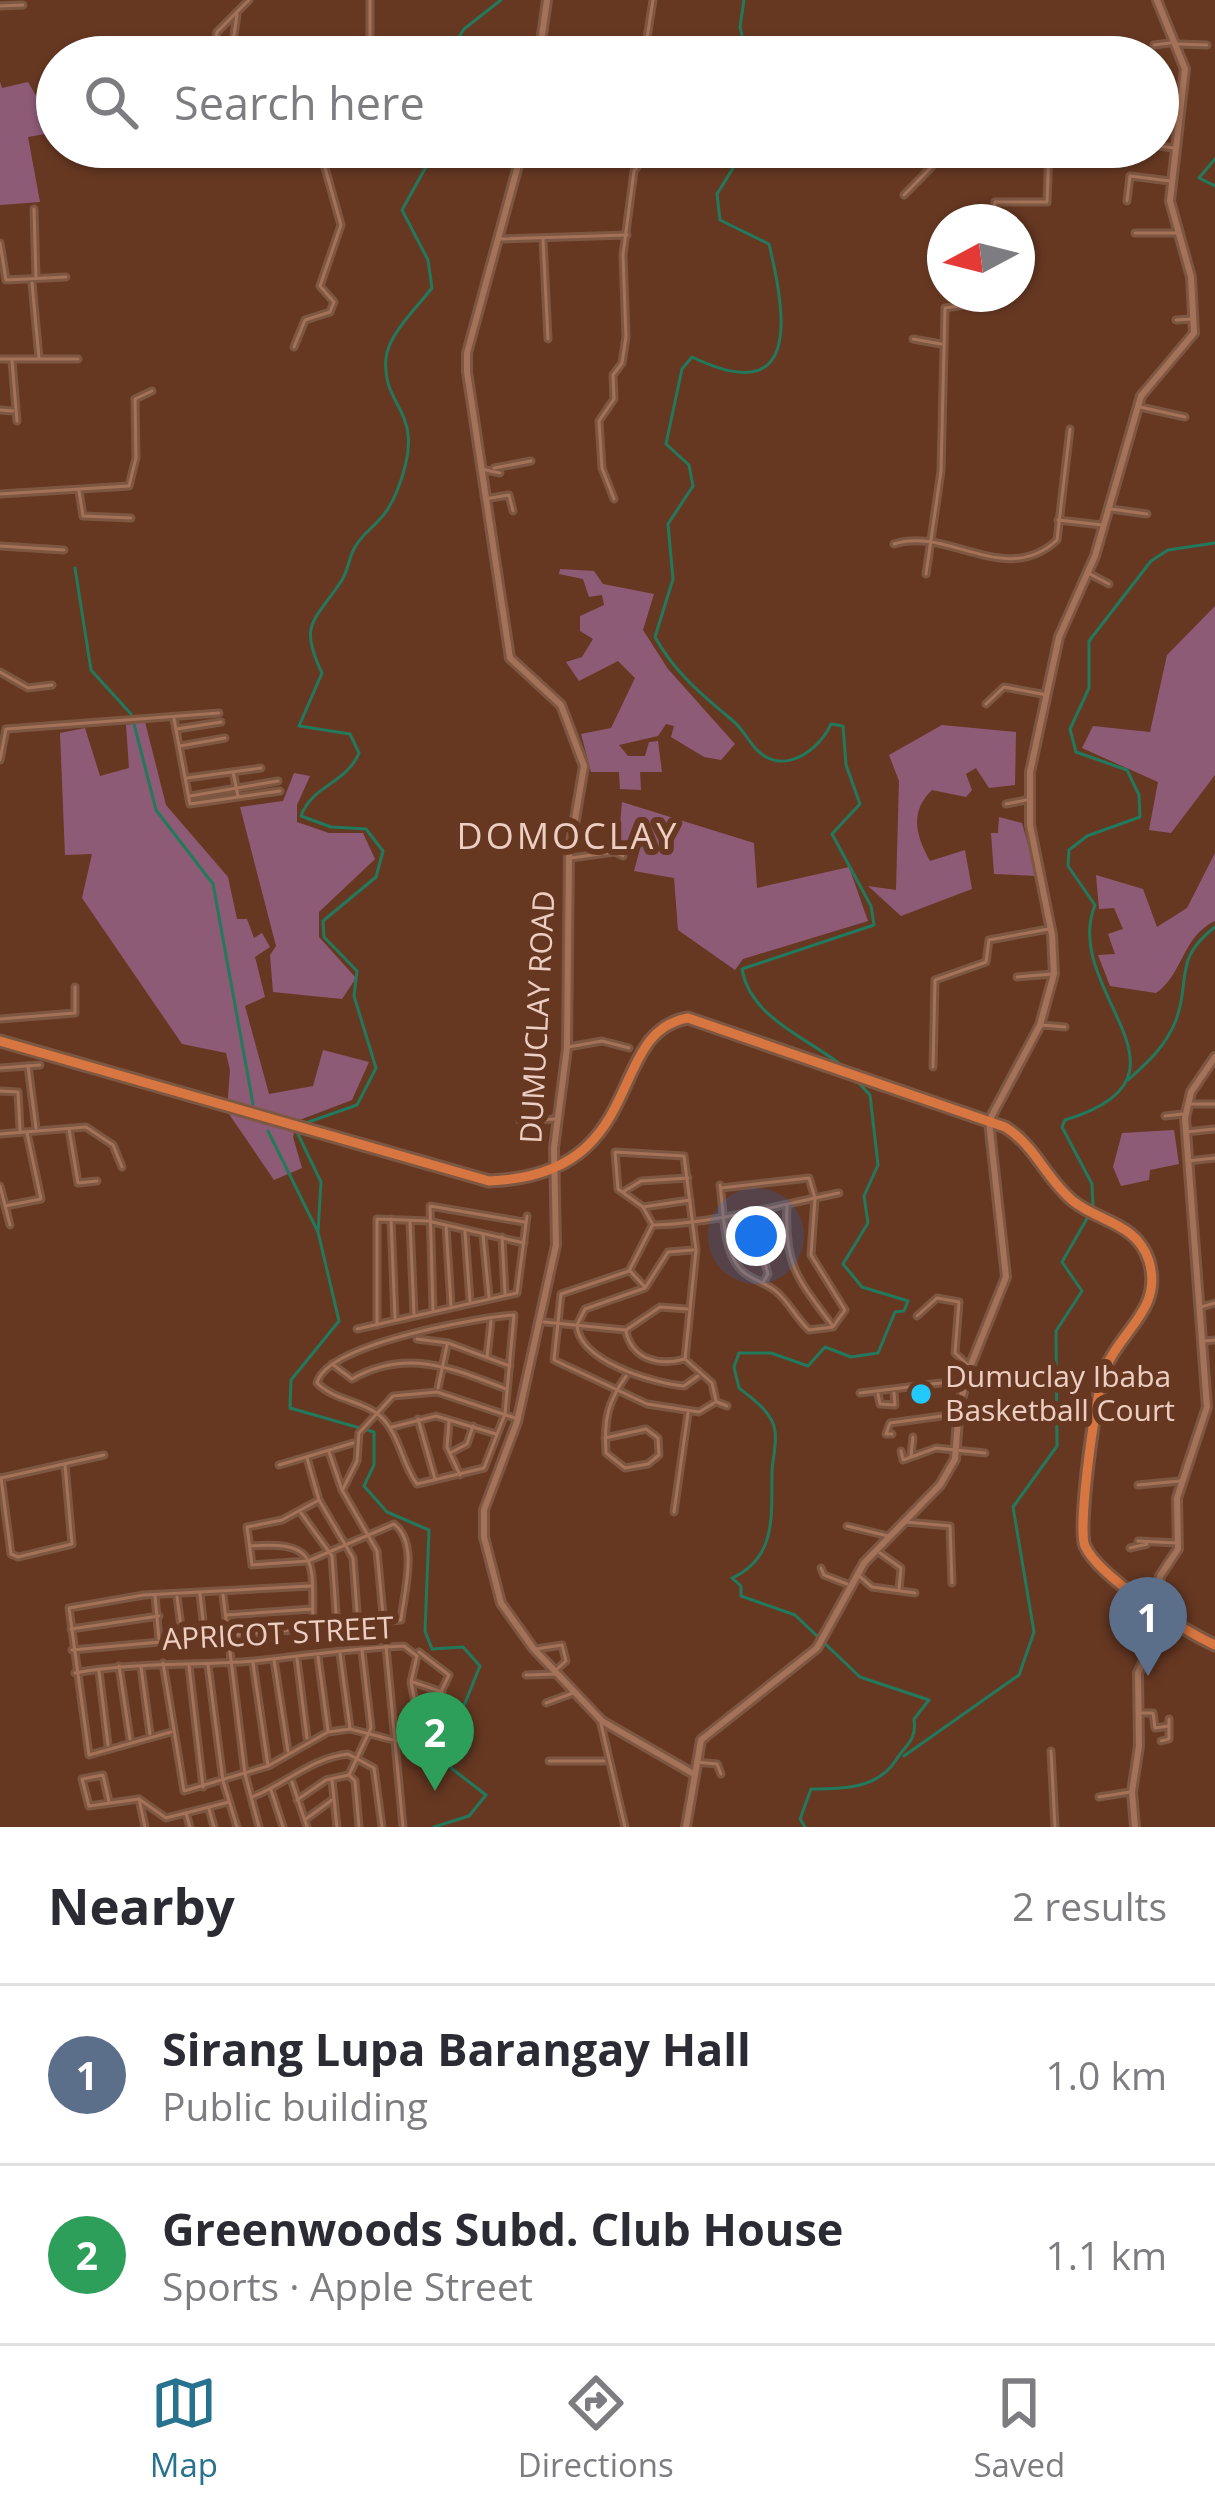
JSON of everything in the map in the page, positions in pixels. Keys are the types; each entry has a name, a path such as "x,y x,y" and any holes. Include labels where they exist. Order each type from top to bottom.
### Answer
{"main road":[{"path":"0,1041 311,1134 489,1181 556,1170 583,1155 600,1136 651,1039 668,1023 704,1019 989,1121 1020,1138 1076,1204 1108,1217 1139,1244 1152,1281 1146,1309 1105,1368 1080,1528 1090,1555 1157,1609 1215,1645"}],"street":[{"path":"215,36 249,0"},
{"path":"370,0 370,36"},
{"path":"542,36 547,0"},
{"path":"647,36 652,0"},
{"path":"1157,0 1175,36"},
{"path":"0,6 23,5"},
{"path":"234,36 238,13"},
{"path":"1179,43 1207,45"},
{"path":"1179,48 1186,79 1179,129"},
{"path":"294,347 304,320 329,312 334,302 320,286 341,225 325,168"},
{"name":"DUMUCLAY ROAD","path":"517,168 466,352 479,469 510,658 561,705 583,752 569,858 567,1048 556,1119 559,1212 541,1322 518,1420 484,1510 484,1537 501,1603 535,1649 602,1721 692,1773"},
{"path":"614,500 602,468 599,421 614,399 613,375 622,363 627,235 636,168"},
{"path":"904,195 930,168"},
{"path":"993,204 1047,202 1048,168"},
{"path":"686,1827 694,1762 705,1735 806,1659 856,1574 940,1485 957,1447 958,1414 970,1367 1006,1277 989,1121 1040,1024 1054,974 1051,929 1028,800 1059,637 1089,573 1138,406 1149,384 1191,339 1192,280 1170,202 1174,168"},
{"path":"1127,201 1130,176 1172,181"},
{"path":"34,209 39,358"},
{"path":"1135,233 1179,233"},
{"path":"543,235 548,339"},
{"path":"497,239 627,235"},
{"path":"0,243 7,280 66,277"},
{"path":"926,574 941,471 947,312"},
{"path":"1176,320 1194,319"},
{"path":"914,339 944,345"},
{"path":"0,359 78,359"},
{"path":"12,359 17,422"},
{"path":"0,494 133,484 135,399 152,391"},
{"path":"1138,406 1185,417"},
{"path":"0,410 15,411"},
{"path":"894,544 929,542 986,558 1030,558 1057,541 1070,429"},
{"path":"495,457 500,473"},
{"path":"479,469 531,461"},
{"path":"79,490 83,516 131,518"},
{"path":"483,499 509,494 513,511"},
{"path":"1109,508 1148,514"},
{"path":"1058,520 1104,526"},
{"path":"0,547 64,550"},
{"path":"1089,573 1109,584"},
{"path":"0,672 28,688 52,686"},
{"path":"986,704 1004,687 1047,695"},
{"path":"0,760 6,729 219,713"},
{"path":"173,717 192,805 280,791"},
{"path":"175,729 220,722"},
{"path":"178,746 225,738"},
{"path":"185,779 260,768"},
{"path":"232,772 238,798"},
{"path":"188,796 278,782"},
{"path":"1006,804 1028,800"},
{"path":"569,858 614,852 623,856"},
{"path":"933,1066 935,980 986,962 989,940 1051,929"},
{"path":"1017,977 1054,974"},
{"path":"0,1019 75,1012 74,987"},
{"path":"1040,1024 1065,1027"},
{"path":"567,1048 602,1041 628,1048"},
{"path":"1135,1827 1132,1792 1140,1713 1138,1673 1152,1647 1160,1576 1179,1543 1181,1480 1207,1408 1184,1132 1185,1104 1215,1058"},
{"path":"0,1068 40,1065"},
{"path":"28,1066 37,1130"},
{"path":"20,1132 18,1086 30,1084"},
{"path":"0,1091 18,1092"},
{"path":"1185,1104 1215,1105"},
{"path":"1165,1116 1185,1114"},
{"path":"520,1121 556,1119"},
{"path":"0,1134 86,1126 106,1138 122,1167"},
{"path":"69,1127 79,1183 97,1181"},
{"path":"1184,1132 1214,1129"},
{"path":"5,1206 41,1198 27,1131"},
{"path":"653,1225 643,1207 621,1192 615,1152 683,1154 695,1224 685,1359"},
{"path":"1187,1161 1215,1158"},
{"path":"802,1176 812,1184 815,1198 811,1255 844,1310 832,1327 809,1330 763,1282 742,1272 730,1254 720,1186 802,1176"},
{"path":"621,1192 641,1181 688,1178"},
{"path":"0,1186 10,1226"},
{"path":"653,1225 695,1224 724,1213 839,1193"},
{"path":"643,1207 692,1200"},
{"path":"787,1202 784,1249 793,1272 832,1327"},
{"path":"357,1329 517,1293 526,1219 436,1204 428,1209 433,1311"},
{"path":"391,1217 396,1320"},
{"path":"377,1324 374,1223 391,1217 410,1218 524,1243"},
{"path":"410,1218 414,1316"},
{"path":"653,1225 629,1271 567,1289 554,1322 554,1360 593,1375 614,1393 688,1411 706,1411 716,1401"},
{"path":"446,1226 452,1307"},
{"path":"465,1229 470,1302"},
{"path":"483,1233 489,1299"},
{"path":"728,1235 758,1235 768,1274 763,1282"},
{"path":"502,1237 505,1295"},
{"path":"695,1250 668,1252 645,1288 585,1309 577,1325 583,1345 627,1374 684,1386 699,1374"},
{"path":"629,1271 645,1288"},
{"path":"917,1316 937,1298 959,1302 955,1353 970,1367"},
{"path":"1199,1307 1215,1303"},
{"path":"541,1322 626,1330 660,1307 688,1309"},
{"path":"514,1316 509,1390 484,1468 413,1482 392,1427 317,1383 330,1363 360,1346 491,1319 514,1316"},
{"path":"488,1357 491,1319"},
{"path":"1201,1327 1212,1328"},
{"path":"626,1330 633,1350 645,1358 685,1359 712,1383 716,1401"},
{"path":"409,1338 448,1343 511,1366"},
{"path":"1203,1342 1215,1340"},
{"path":"437,1392 448,1343"},
{"path":"330,1363 352,1379 389,1365 444,1365 509,1390"},
{"path":"605,1438 646,1429 658,1438 659,1455 640,1467 616,1466 606,1453 605,1438 606,1408 627,1374"},
{"path":"860,1393 967,1380"},
{"path":"878,1392 880,1404 889,1407 895,1405 893,1391"},
{"path":"279,1465 354,1442 393,1396 437,1392 518,1420"},
{"path":"716,1401 727,1406"},
{"path":"674,1512 688,1411"},
{"path":"892,1434 886,1433 890,1423 958,1414"},
{"path":"392,1427 417,1417 449,1420 498,1435"},
{"path":"417,1417 435,1480"},
{"path":"449,1420 448,1454 461,1475"},
{"path":"448,1454 467,1444 473,1426"},
{"path":"911,1458 913,1437"},
{"path":"342,1490 359,1453 354,1442"},
{"path":"901,1451 902,1460 957,1447 985,1453"},
{"path":"328,1452 342,1490 377,1551 404,1827"},
{"path":"65,1465 72,1544 18,1557 11,1553 0,1478 104,1454"},
{"path":"307,1458 319,1499 353,1558 358,1625"},
{"path":"1138,1485 1181,1480"},
{"path":"72,1650 401,1620 407,1544 394,1524 366,1532 308,1561 252,1565 247,1527 299,1511 319,1499"},
{"path":"299,1511 328,1551 337,1628"},
{"path":"904,1522 950,1526 952,1583"},
{"path":"847,1526 890,1537"},
{"path":"1138,1541 1149,1544"},
{"path":"249,1546 289,1543 308,1561 314,1630"},
{"path":"1130,1548 1179,1543"},
{"path":"880,1553 901,1568 899,1591"},
{"path":"821,1568 824,1575 849,1585"},
{"path":"856,1574 868,1586 915,1592"},
{"path":"171,1732 86,1752 69,1608 155,1594 311,1586"},
{"path":"223,1593 245,1774 259,1827"},
{"path":"155,1594 159,1639"},
{"path":"200,1594 205,1640"},
{"path":"177,1595 183,1641"},
{"path":"224,1616 313,1609"},
{"path":"71,1629 159,1616"},
{"path":"526,1675 557,1672 566,1661 562,1645 535,1649"},
{"name":"APRICOT STREET","path":"75,1673 383,1647 416,1650 411,1682 421,1734"},
{"path":"297,1800 332,1778 349,1775 361,1757 370,1730 362,1650"},
{"path":"163,1663 181,1788 202,1787 268,1766 328,1732 370,1730 398,1742 421,1734 449,1671 416,1650"},
{"path":"340,1651 350,1730"},
{"path":"317,1654 328,1732"},
{"path":"296,1655 307,1740"},
{"path":"274,1658 288,1753"},
{"path":"253,1661 268,1766"},
{"path":"140,1664 151,1736"},
{"path":"189,1664 202,1787"},
{"path":"208,1664 223,1781 237,1827"},
{"path":"119,1666 130,1741"},
{"path":"98,1669 108,1748"},
{"path":"411,1682 442,1692"},
{"path":"546,1703 575,1692"},
{"path":"1140,1713 1154,1713 1154,1727 1169,1722 1169,1739 1162,1741"},
{"path":"602,1721 606,1761 625,1827"},
{"path":"1051,1751 1055,1827"},
{"path":"250,1798 291,1780 314,1762 348,1754 361,1757 378,1779 382,1827"},
{"path":"549,1761 606,1761"},
{"path":"694,1762 717,1763 721,1774"},
{"path":"109,1802 104,1775 82,1779 86,1805 139,1799 166,1818 168,1827"},
{"path":"349,1775 355,1781 359,1827"},
{"path":"332,1778 337,1827"},
{"path":"291,1780 307,1827"},
{"path":"271,1790 283,1827"},
{"path":"1099,1797 1132,1792"},
{"path":"139,1799 145,1827"},
{"path":"304,1820 334,1799"},
{"path":"166,1818 229,1802"},
{"path":"208,1808 214,1827"},
{"path":"186,1813 190,1827"}],"shaded area":[{"path":"0,82 2,88 28,82 36,96 36,136 28,137 40,202 0,205"},
{"path":"560,569 594,571 603,584 654,594 643,630 668,669 735,744 721,760 704,757 671,737 674,726 666,724 658,736 619,745 628,756 645,756 649,742 658,741 662,772 640,772 641,790 620,789 619,772 591,772 581,734 611,728 635,678 618,661 579,681 566,662 582,657 593,639 580,631 580,616 604,605 602,595 589,597 583,579 559,574"},
{"path":"1215,606 1215,775 1171,833 1149,830 1158,782 1082,748 1093,726 1150,732 1167,655"},
{"path":"145,722 166,805 228,877 237,919 247,919 254,938 262,933 270,947 255,957 265,997 245,1006 269,1094 313,1086 323,1050 369,1062 352,1100 297,1121 293,1137 302,1168 274,1180 227,1111 230,1070 226,1053 182,1044 82,898 92,854 65,855 60,733 85,728 100,776 129,768 126,725"},
{"path":"942,725 1016,732 1015,785 989,788 976,768 966,774 972,790 966,797 932,790 925,798 917,824 925,852 930,861 965,850 972,889 901,916 868,886 896,890 899,781 889,755"},
{"path":"294,773 310,776 297,805 297,822 329,833 363,833 375,859 319,912 319,937 356,978 342,999 273,992 270,955 276,946 240,807 283,801"},
{"path":"622,802 754,843 757,888 849,867 868,921 743,959 735,970 678,930 674,878 634,871 641,845 618,847"},
{"path":"999,817 1022,823 1037,876 994,874 991,833 998,833"},
{"path":"1215,853 1215,921 1196,936 1165,985 1156,993 1110,986 1098,955 1115,954 1108,934 1123,929 1114,908 1099,909 1096,875 1143,889 1157,927 1187,908"},
{"path":"1174,1130 1179,1164 1150,1170 1149,1180 1121,1186 1113,1167 1122,1133"}],"waterway":[{"path":"460,36 501,0"},
{"path":"742,36 744,0"},
{"path":"1215,159 1199,178 1215,186"},
{"path":"303,1124 357,1105 376,1068 354,996 357,971 324,937 323,921 376,877 383,851 366,829 331,827 301,816 313,797 346,772 359,753 350,734 299,726 322,673 311,644 312,625 343,579 358,542 392,503 406,464 407,427 390,390 386,358 398,330 432,288 428,260 402,210 425,168"},
{"path":"733,168 717,194 720,220 769,244 780,301 778,348 769,364 752,372 727,370 692,357 682,369 666,444 689,465 693,486 668,524 673,579 655,637 680,672 766,757 777,761 799,757 818,743 831,724 843,726 846,765 860,804 832,834 871,906 874,925 742,969 747,986 768,1014 844,1067"},
{"path":"1093,1207 1092,1184 1062,1127 1065,1120 1107,1102 1127,1080 1130,1055 1096,969 1090,937 1095,905 1068,866 1069,850 1087,836 1140,817 1139,795 1127,770 1076,752 1070,729 1089,688 1089,641 1151,561 1168,550 1215,543"},
{"path":"75,568 91,670 131,714"},
{"path":"133,720 156,810 213,884 253,1104"},
{"path":"1128,1080 1167,1038 1180,1006 1188,960 1215,927"},
{"path":"805,1827 800,1819 811,1789 849,1787 880,1776 910,1742 914,1719 929,1700 860,1677 795,1615 741,1596 741,1586 732,1578 747,1569 765,1546 776,1440 770,1418 739,1388 734,1367 739,1353 771,1353 808,1366 825,1347 851,1357 878,1353 895,1312 904,1311 908,1301 862,1287 843,1264 868,1223 864,1196 878,1165 870,1095 854,1078"},
{"path":"296,1130 321,1182 318,1232 339,1321 291,1380 290,1408 374,1432 374,1465 364,1486 387,1512 429,1530 425,1631 432,1649 463,1647 480,1666 450,1740 451,1768 486,1795 469,1816 434,1827"},
{"path":"268,1131 318,1232"},
{"path":"904,1756 1019,1675 1034,1632 1013,1507 1057,1446 1056,1331 1082,1291 1062,1262 1089,1215"}],"place":[{"name":"Dumuclay Ibaba Basketball Court","path":"921,1394"},
{"name":"Sirang Lupa Barangay Hall","path":"1148,1676"},
{"name":"Greenwoods Subd. Club House","path":"435,1791"}],"district":[{"name":"DOMOCLAY","path":"568,836"}]}
